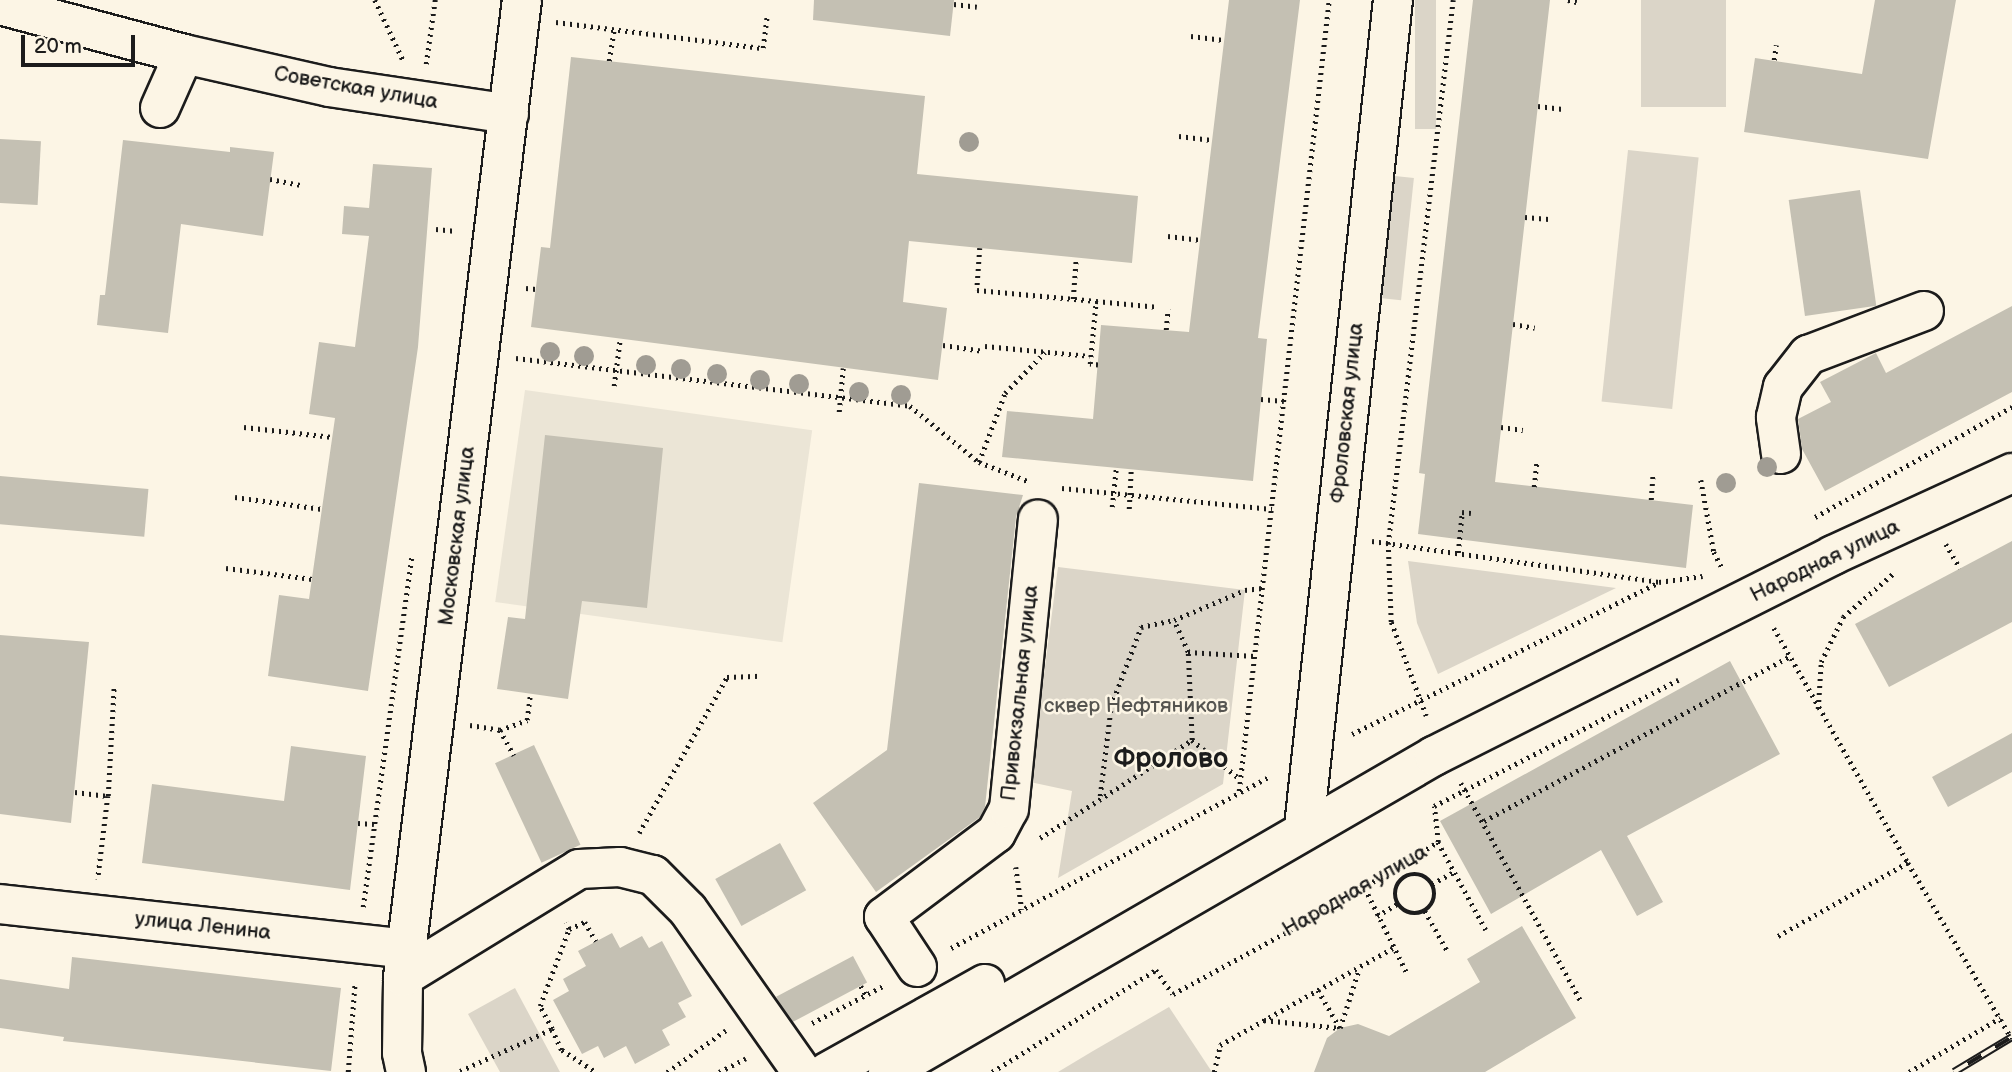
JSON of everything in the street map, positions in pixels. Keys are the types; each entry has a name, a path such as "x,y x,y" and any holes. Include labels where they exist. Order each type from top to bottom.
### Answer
{"street":[{"name":"Фроловская улица","path":"1304,827 1333,535 1393,0"},
{"name":"Советская улица","path":"0,5 184,54 329,87 509,114"},
{"name":"Московская улица","path":"406,1072 402,1053 405,963 521,9"},
{"path":"160,108 184,54"},
{"path":"1780,454 1776,416 1783,387 1808,355 1924,311"},
{"name":"Народная улица","path":"888,1072 1304,827 1733,580 2012,473"},
{"name":"Привокзальная улица","path":"917,967 884,918 996,832 1009,809 1044,498"},
{"name":"Народная улица","path":"827,1072 1138,900 1304,827"},
{"path":"405,963 579,869 620,867 653,875 688,910 802,1072"},
{"name":"улица Ленина","path":"0,904 358,943 405,963"}],"path":[{"path":"375,0 420,99"},
{"path":"420,99 435,0"},
{"path":"719,1072 1239,792 1329,0"},
{"path":"1453,0 1388,544 1391,621 1403,663 1422,697 1433,755 1467,790 1582,1003"},
{"path":"1568,0 1577,2"},
{"path":"954,4 977,7"},
{"path":"521,9 614,29 763,48 767,15"},
{"path":"609,61 614,29"},
{"path":"1191,36 1224,40"},
{"path":"1774,60 1776,45"},
{"path":"1538,106 1563,109"},
{"path":"1179,136 1212,140"},
{"path":"270,179 301,185"},
{"path":"1525,217 1549,219"},
{"path":"436,229 456,231 454,245"},
{"path":"1168,236 1199,240"},
{"path":"981,248 976,290 1160,307"},
{"path":"1073,299 1076,258"},
{"path":"1096,301 1090,364 1098,365"},
{"path":"1166,330 1168,309"},
{"path":"1513,324 1535,328"},
{"path":"614,386 620,339"},
{"path":"943,345 1090,356"},
{"path":"979,462 1005,393 1045,352"},
{"path":"508,358 910,406 979,462 1044,498 1114,491 1272,509"},
{"path":"839,412 843,368"},
{"path":"1261,398 1284,401"},
{"path":"1802,525 2012,407"},
{"path":"244,426 332,437"},
{"path":"1501,427 1523,430"},
{"path":"1534,487 1537,460"},
{"path":"1112,507 1116,468"},
{"path":"1129,509 1131,470"},
{"path":"1651,500 1653,474"},
{"path":"1701,480 1714,552 1733,580 1775,629 1818,710 2012,1039"},
{"path":"235,497 322,509"},
{"path":"1458,553 1462,512 1471,513"},
{"path":"1333,535 1659,582 1733,580"},
{"name":"Московская улица","path":"348,1072 358,943 414,541"},
{"path":"1934,548 1945,541 1960,568"},
{"path":"226,568 312,579"},
{"path":"1818,710 1821,662 1843,617 1902,568"},
{"path":"1422,697 1659,582"},
{"path":"1100,797 1111,706 1141,627 1174,620 1245,590 1262,588"},
{"path":"1174,620 1188,652 1192,740 1241,780"},
{"name":"Народная улица","path":"1764,635 1775,629"},
{"path":"1188,652 1255,656"},
{"path":"1484,821 1790,656"},
{"path":"620,867 727,677 761,677"},
{"name":"Народная улица","path":"992,1072 1156,970 1173,994 1366,888 1438,842 1434,806 1684,677"},
{"path":"98,883 108,796 114,685"},
{"path":"465,724 500,730 527,720 530,694"},
{"path":"500,730 514,755"},
{"path":"1033,844 1051,827 1192,740"},
{"path":"75,792 108,796"},
{"path":"358,823 374,824"},
{"path":"1438,842 1486,930"},
{"path":"1015,861 1022,910"},
{"path":"1777,937 1908,863"},
{"path":"1402,867 1406,876"},
{"path":"1432,884 1455,871"},
{"path":"1418,874 1432,884 1435,898 1425,911 1411,915 1397,904 1395,891 1406,876 1418,874"},
{"path":"547,887 569,929"},
{"path":"1366,888 1377,916 1408,975"},
{"path":"1377,916 1397,904"},
{"path":"1425,911 1448,952"},
{"path":"596,942 586,922 569,929 540,1006 562,1050 596,1072"},
{"path":"1214,1072 1220,1045 1393,948"},
{"path":"1340,1028 1359,967"},
{"path":"861,986 866,995"},
{"path":"1318,990 1340,1028"},
{"path":"667,1072 757,1007"},
{"path":"1909,1072 2000,1018"},
{"path":"1265,1020 1340,1028"},
{"path":"460,1071 552,1030"}],"shaded area":[{"path":"525,390 812,430 782,642 495,602"}],"green space":[{"path":"1415,0 1436,0 1436,129 1415,129"},
{"path":"1641,0 1726,0 1726,107 1641,107"},
{"path":"1628,150 1699,157 1672,409 1602,402"},
{"path":"1395,176 1414,178 1401,300 1382,298"},
{"path":"1408,561 1616,588 1438,674 1417,623"},
{"name":"сквер Нефтяников","path":"1058,567 1245,590 1223,784 1058,878 1072,791 1030,782"},
{"path":"515,988 560,1072 500,1072 468,1014"},
{"path":"1169,1007 1212,1072 1058,1072 1093,1051"}],"building":[{"path":"814,0 954,0 950,36 813,20"},
{"path":"1229,0 1300,0 1258,338 1267,339 1253,481 1002,457 1007,411 1093,419 1101,325 1189,332"},
{"path":"1473,0 1550,0 1495,482 1693,505 1686,568 1418,534 1425,474 1419,473"},
{"path":"1875,0 1956,0 1928,159 1744,132 1755,58 1862,74"},
{"path":"571,57 925,96 917,174 1138,196 1132,263 909,241 903,302 947,308 938,380 531,327 541,247 550,248"},
{"path":"0,139 41,141 38,205 0,203"},
{"path":"123,140 230,152 230,147 274,152 263,236 181,224 168,333 97,325 100,295 105,295"},
{"path":"373,164 432,168 418,347 368,691 268,676 279,595 309,599 335,418 309,414 319,342 355,347 369,236 342,234 344,206 369,208"},
{"path":"1860,190 1876,306 1805,316 1789,200"},
{"path":"2012,306 2012,392 1825,491 1802,449 1798,419 1831,402 1820,382 1876,353 1886,373"},
{"path":"545,435 663,448 647,608 582,601 568,699 497,689 508,617 525,619"},
{"path":"0,476 148,489 144,537 0,524"},
{"path":"919,483 1023,495 1016,517 985,807 980,817 876,892 813,803 887,750"},
{"path":"2012,541 2012,622 1889,687 1855,624"},
{"path":"0,635 89,642 71,823 0,814"},
{"path":"1730,661 1780,754 1627,836 1663,902 1637,916 1601,850 1491,914 1440,821"},
{"path":"2012,733 2012,772 1948,807 1932,777"},
{"path":"534,745 580,845 542,863 495,763"},
{"path":"291,746 366,756 350,890 142,863 152,784 284,801"},
{"path":"780,843 806,890 741,926 715,879"},
{"path":"1522,926 1576,1018 1485,1072 1314,1072 1327,1038 1340,1028 1358,1024 1389,1036 1480,982 1467,959"},
{"path":"612,933 620,948 642,936 649,948 662,941 692,996 678,1003 686,1017 662,1030 670,1045 635,1064 626,1046 604,1058 598,1046 582,1054 553,1000 569,991 563,979 586,966 578,951"},
{"path":"853,956 867,982 790,1023 776,997"},
{"path":"72,957 341,988 331,1071 63,1041 64,1037 0,1028 0,979 69,989"}],"railway":[{"path":"1954,1072 2012,1037"}],"district":[{"name":"Фролово","path":"1171,759"}]}
